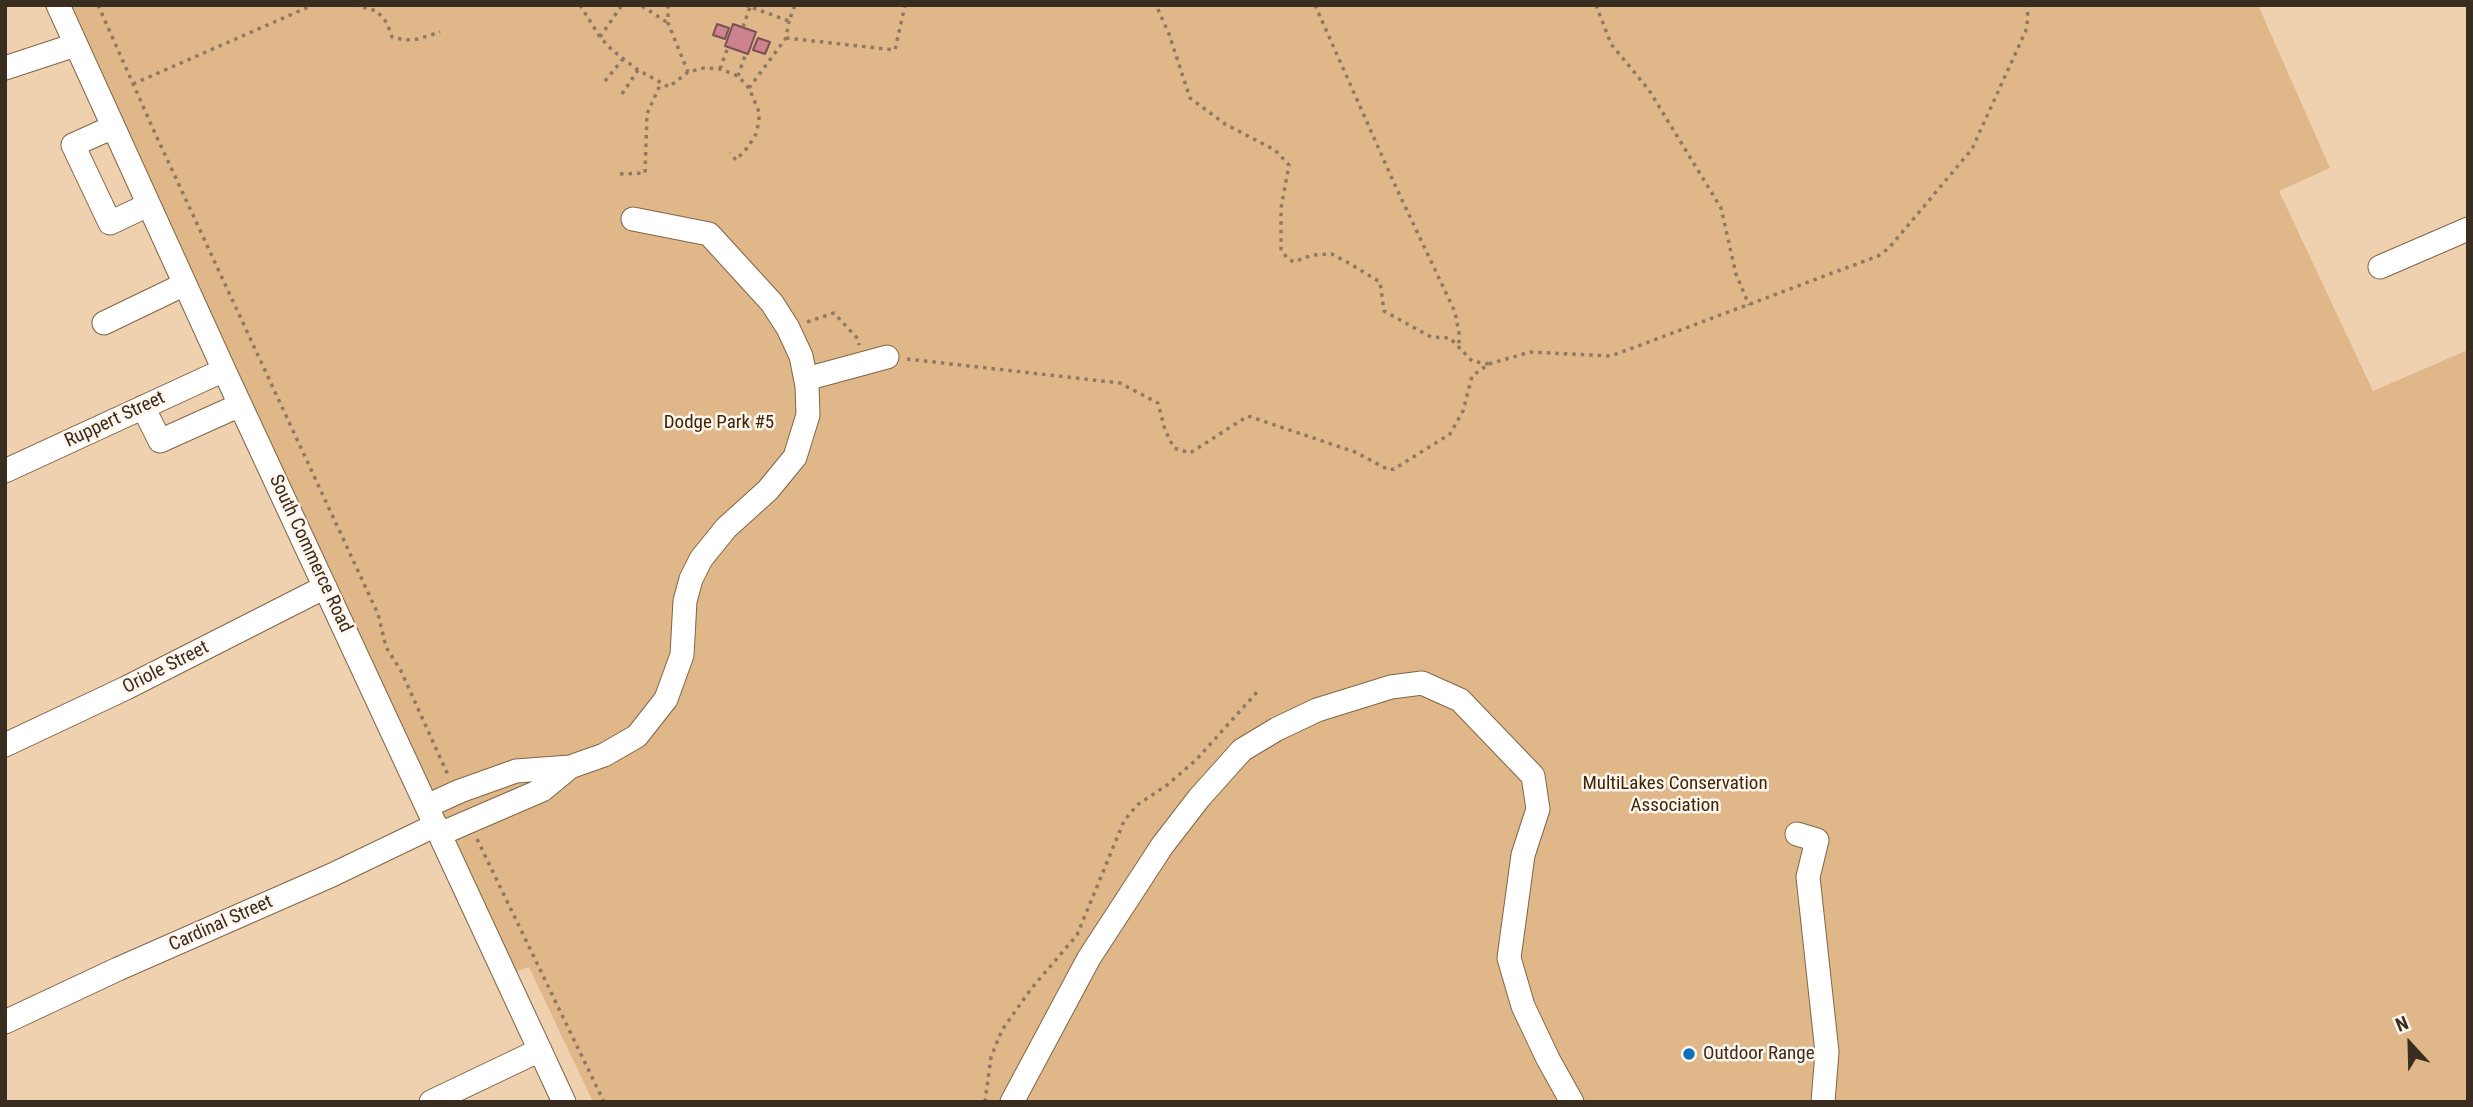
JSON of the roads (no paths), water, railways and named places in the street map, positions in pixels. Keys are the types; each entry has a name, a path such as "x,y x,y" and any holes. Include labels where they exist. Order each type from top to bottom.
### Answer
{"street":[{"name":"South Commerce Road","path":"58,5 240,405 564,1102"},
{"path":"5,68 75,45"},
{"path":"113,127 73,145 110,223 148,205"},
{"path":"435,822 460,791 516,771 570,767 604,755 637,736 666,699 682,655 685,601 691,579 701,559 726,528 768,490 795,457 808,415 806,379 801,356 772,303 709,234 633,219"},
{"path":"2380,267 2468,229"},
{"path":"104,323 185,284"},
{"path":"806,379 887,357"},
{"name":"Ruppert Street","path":"5,471 224,370"},
{"path":"144,407 160,441 240,405"},
{"name":"Oriole Street","path":"5,744 126,688 326,587"},
{"path":"1012,1102 1089,958 1162,846 1199,798 1242,750 1317,710 1391,687 1422,683 1460,700 1533,776 1538,809 1523,855 1509,958 1523,1006 1564,1096"},
{"path":"435,822 542,790 570,767"},
{"name":"Cardinal Street","path":"5,1021 332,875 435,822"},
{"path":"1797,834 1817,840 1808,877 1827,1052 1823,1102"},
{"path":"431,1102 540,1050"}],"place":[{"name":"Outdoor Range","path":"1689,1054"}],"park label":[{"name":"Dodge Park #5","path":"719,423"},
{"name":"MultiLakes Conservation Association","path":"1675,795"}]}
